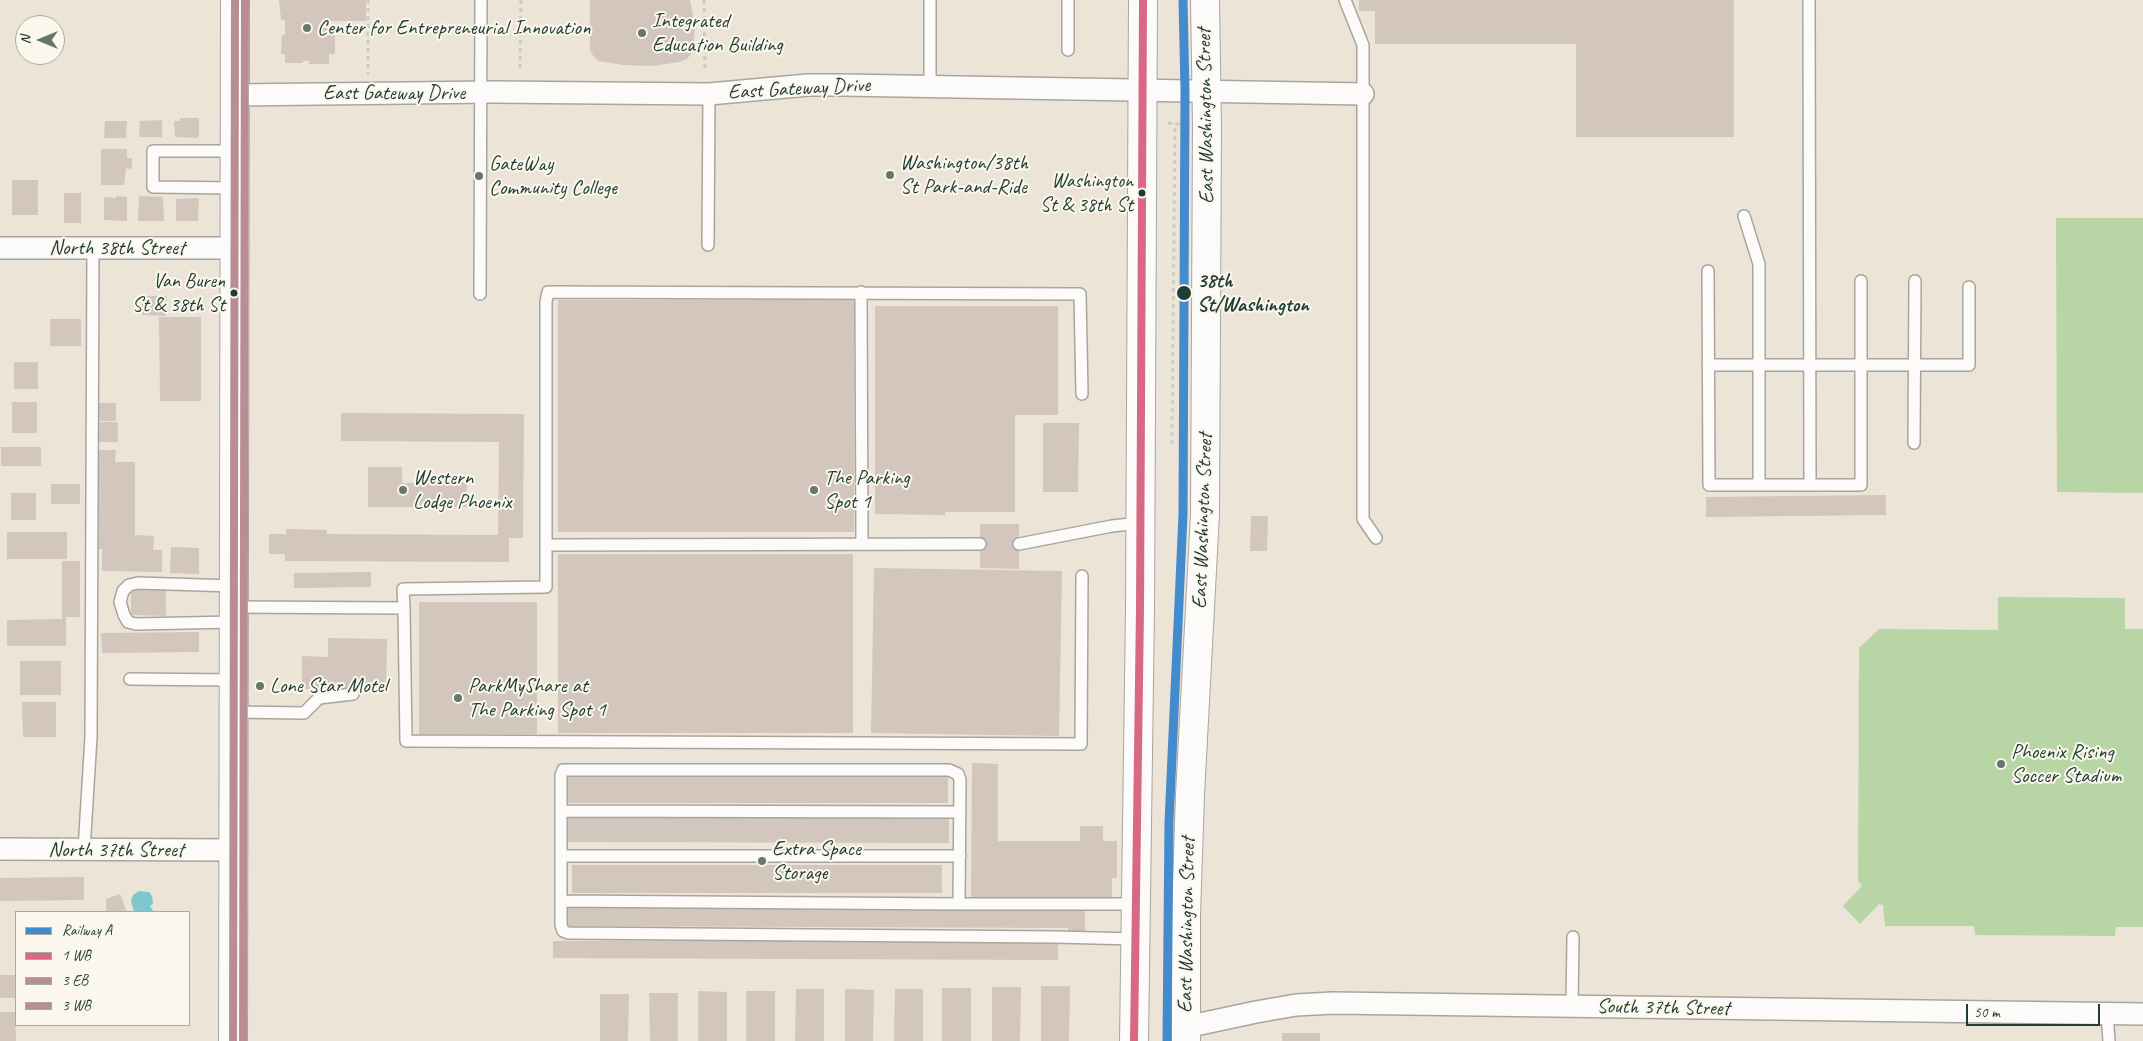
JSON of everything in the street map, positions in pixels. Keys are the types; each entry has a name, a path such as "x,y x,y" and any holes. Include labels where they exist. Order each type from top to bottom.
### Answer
{"main road":[{"path":"233,1041 235,0"},
{"path":"1134,1041 1140,523 1143,0"},
{"name":"East Washington Street","path":"1186,1034 1190,805 1205,514 1207,347 1205,0"}],"street":[{"name":"East Gateway Drive","path":"234,95 480,92 709,94 808,85 1363,94"},
{"name":"North 38th Street","path":"0,248 234,248"},
{"name":"North 37th Street","path":"0,849 233,850"},
{"name":"South 37th Street","path":"1186,1034 1256,1012 1296,1005 1333,1003 2143,1014"}],"lane":[{"path":"480,294 481,0"},
{"path":"930,0 930,86"},
{"path":"1068,0 1068,50"},
{"path":"1345,0 1363,45 1363,519 1376,538"},
{"path":"1809,0 1810,485"},
{"path":"708,244 709,94"},
{"path":"234,151 153,151 153,187 234,188"},
{"path":"1744,216 1758,264 1759,485"},
{"path":"84,850 91,737 93,248"},
{"path":"1708,271 1709,485 1861,485 1860,281"},
{"path":"1914,443 1915,281"},
{"path":"1708,365 1969,365 1969,287"},
{"path":"1082,394 1080,294 548,292 546,312 546,587 403,589 406,741 1081,744 1082,576"},
{"path":"861,292 862,544"},
{"path":"1019,544 1112,526 1140,523"},
{"path":"546,545 980,544"},
{"path":"233,605 136,624 128,622 120,602 123,591 129,585 138,583 233,605 404,608"},
{"path":"130,679 233,680"},
{"path":"234,712 304,713 319,698 353,694"},
{"path":"959,904 960,780 955,771 569,769 563,770 561,776 561,925 563,931 568,933 1135,939"},
{"path":"561,811 960,812"},
{"path":"561,856 960,856"},
{"path":"561,900 1135,904"},
{"path":"1572,937 1572,1007"},
{"path":"2107,1014 2109,1041"}],"path":[{"path":"368,0 368,78"},
{"path":"520,68 521,0"},
{"path":"704,0 705,69"},
{"path":"1168,123 1180,124"},
{"path":"1172,444 1174,123"}],"green space":[{"path":"2056,218 2143,218 2143,493 2057,492"},
{"name":"Phoenix Rising Soccer Stadium","path":"1998,597 2125,598 2125,629 2143,629 2143,927 2116,927 2115,936 1975,935 1974,926 1885,926 1883,905 1879,904 1860,924 1843,906 1862,886 1858,881 1859,648 1879,629 1998,630"}],"water":[{"path":"139,891 149,892 152,896 153,904 150,906 153,911 134,911 131,901 133,895"}],"building":[{"name":"Center for Entrepreneurial Innovation","path":"279,0 366,0 366,21 329,21 329,35 335,35 335,54 329,54 329,64 309,64 309,61 285,63 285,54 281,54 282,35 285,35 285,20 281,20"},
{"name":"Integrated Education Building","path":"590,0 690,0 695,27 691,54 687,59 680,62 651,66 623,65 598,61 591,53 590,47"},
{"path":"1359,0 1734,0 1734,137 1576,137 1576,44 1375,44 1375,11 1359,11"},
{"path":"180,118 199,118 199,136 197,138 175,137 174,121 180,121"},
{"path":"162,120 162,137 139,137 140,121"},
{"path":"105,121 127,121 126,138 104,138"},
{"path":"101,149 127,149 127,158 132,158 132,169 126,168 124,185 101,185"},
{"path":"12,180 38,180 38,215 12,215"},
{"path":"64,193 81,193 81,223 64,223"},
{"path":"116,196 127,197 127,221 104,220 104,197 116,198"},
{"path":"139,196 163,197 164,221 138,221"},
{"path":"199,198 198,221 176,221 176,199"},
{"path":"142,296 167,296 166,316 142,315"},
{"path":"558,300 854,300 854,532 558,532"},
{"path":"875,306 1058,306 1058,415 1015,415 1015,512 945,512 946,515 875,514"},
{"path":"159,317 201,317 201,401 160,401"},
{"path":"50,319 81,319 81,346 50,346"},
{"path":"14,362 38,362 38,389 14,389"},
{"path":"12,402 37,402 37,433 12,433"},
{"path":"99,403 116,403 116,421 99,421"},
{"path":"341,413 524,414 523,538 509,538 509,562 285,561 285,554 269,554 269,534 286,534 286,529 327,530 327,534 498,535 499,442 341,441"},
{"path":"98,422 118,422 118,442 98,442"},
{"path":"1043,423 1079,423 1078,492 1043,492"},
{"path":"1,447 41,447 41,466 1,466"},
{"path":"98,450 116,450 115,462 135,462 135,535 154,536 153,550 162,550 162,572 102,571 102,549 97,549"},
{"path":"368,467 402,467 402,483 467,482 467,507 368,507"},
{"path":"51,484 80,484 80,504 51,504"},
{"path":"11,493 36,493 36,520 11,520"},
{"path":"1886,495 1886,515 1706,517 1706,497"},
{"path":"1251,516 1268,516 1267,551 1250,551"},
{"path":"980,524 1019,524 1019,569 980,568"},
{"path":"7,532 67,532 67,559 7,559"},
{"path":"171,547 199,548 199,574 170,573"},
{"path":"558,554 853,554 853,733 558,733"},
{"path":"62,561 80,561 80,617 66,617 66,646 7,646 7,620 62,619"},
{"path":"874,568 1062,571 1059,736 871,733"},
{"path":"371,572 371,587 294,588 294,573"},
{"path":"131,589 166,590 166,616 131,615"},
{"path":"419,602 537,602 537,734 419,734"},
{"path":"199,632 199,652 102,653 101,633"},
{"path":"328,638 387,639 386,690 302,689 302,656 328,657"},
{"path":"20,661 61,661 61,695 20,695"},
{"path":"22,702 56,702 56,737 23,737"},
{"path":"972,763 998,764 998,841 1080,841 1080,826 1103,826 1103,841 1117,841 1117,878 1112,878 1112,897 971,897"},
{"path":"568,776 948,776 948,803 568,803"},
{"path":"568,816 949,816 949,843 568,842"},
{"path":"572,865 942,865 942,893 572,893"},
{"path":"84,877 84,900 0,901 0,878"},
{"path":"120,894 127,911 106,911 106,899"},
{"path":"567,906 1085,909 1085,932 1068,932 1068,928 567,926"},
{"path":"1058,940 1058,960 553,958 553,941"},
{"path":"0,975 15,975 15,998 0,998"},
{"path":"1041,986 1070,986 1069,1041 1041,1041"},
{"path":"992,987 1021,987 1020,1041 992,1041"},
{"path":"942,988 971,988 971,1041 942,1041"},
{"path":"796,989 824,989 824,1041 795,1041"},
{"path":"845,989 874,990 873,1041 845,1041"},
{"path":"895,989 923,989 923,1041 894,1041"},
{"path":"698,991 727,992 727,1041 698,1041"},
{"path":"746,991 775,991 775,1041 746,1041"},
{"path":"649,993 678,993 678,1041 650,1041"},
{"path":"600,994 629,994 628,1041 600,1041"},
{"path":"0,1012 15,1012 16,1041 0,1041"},
{"path":"1282,1033 1320,1033 1320,1041 1282,1041"}],"rail line":[{"name":"A","path":"1167,1041 1169,822 1183,515 1185,91 1183,0"}],"transit line":[{"path":"233,1041 235,0"},
{"path":"243,1041 245,0"},
{"path":"1134,1041 1140,609 1143,0"}],"place":[{"name":"Center for Entrepreneurial Innovation","path":"307,28"},
{"name":"Integrated Education Building","path":"642,33"},
{"name":"Washington/38th St Park-and-Ride","path":"890,175"},
{"name":"GateWay Community College","path":"479,176"},
{"name":"Washington St & 38th St","path":"1142,193"},
{"name":"Van Buren St & 38th St","path":"234,293"},
{"name":"38th St/Washington","path":"1184,293"},
{"name":"Western Lodge Phoenix","path":"403,490"},
{"name":"The Parking Spot 1","path":"814,490"},
{"name":"Lone Star Motel","path":"260,686"},
{"name":"ParkMyShare at The Parking Spot 1","path":"458,698"},
{"name":"Phoenix Rising Soccer Stadium","path":"2001,764"},
{"name":"Extra Space Storage","path":"762,861"}]}
